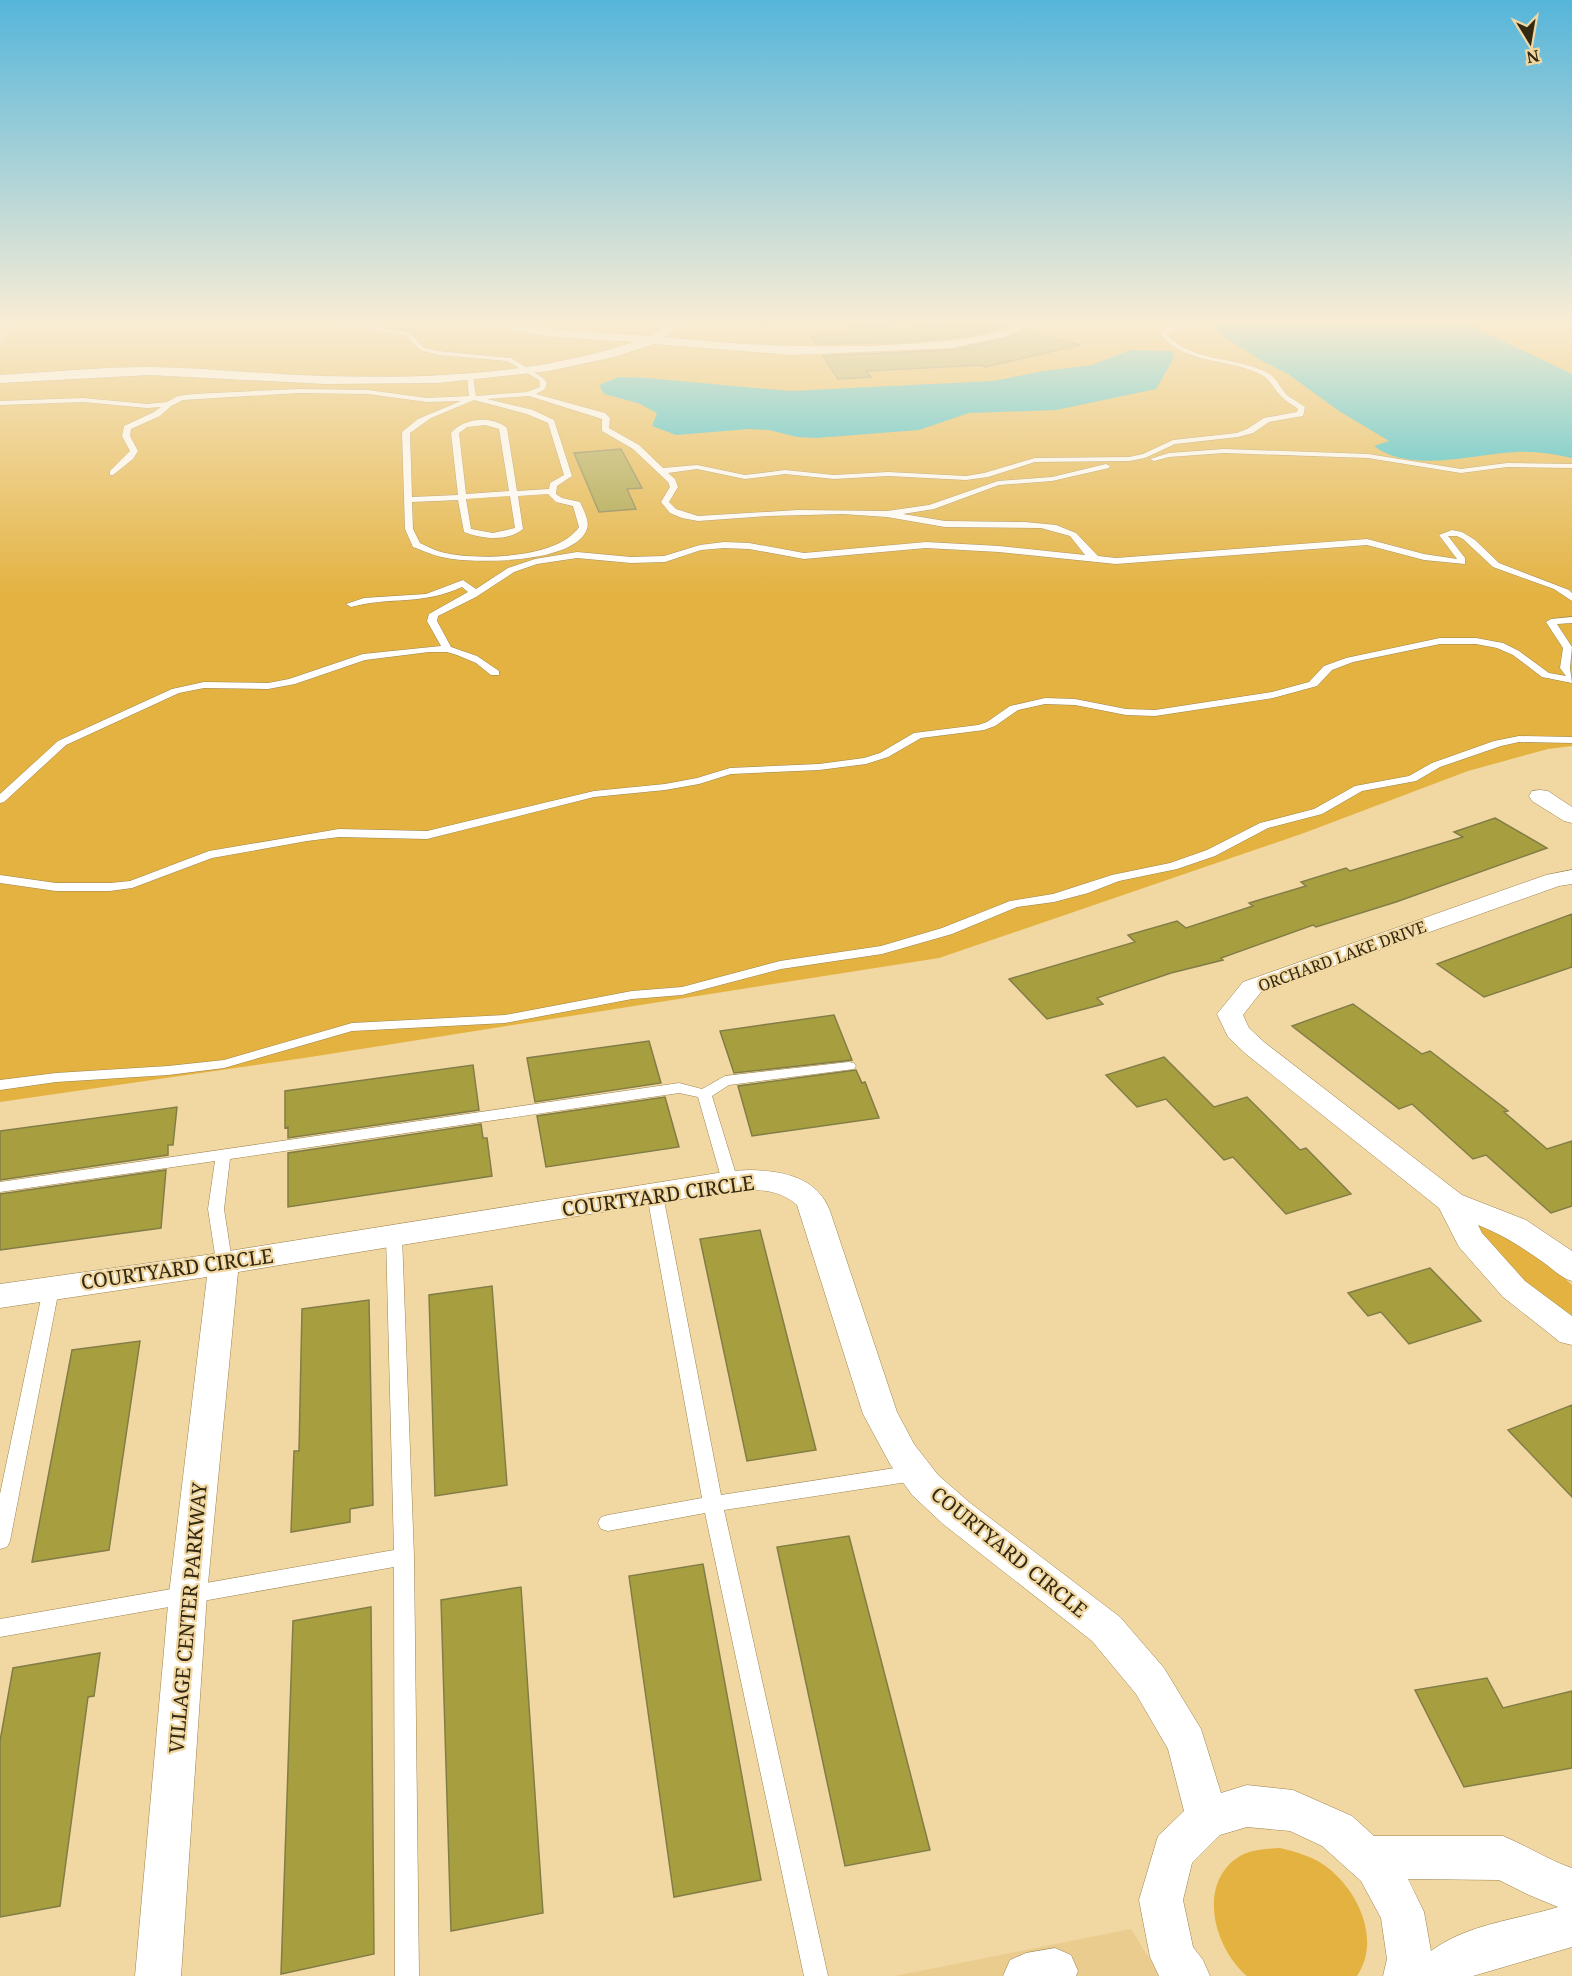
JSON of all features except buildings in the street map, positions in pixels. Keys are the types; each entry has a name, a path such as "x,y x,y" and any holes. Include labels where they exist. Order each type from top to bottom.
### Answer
{"street":[{"path":"1540,796 1572,816"},
{"name":"ORCHARD LAKE DRIVE","path":"1572,877 1554,880 1252,987 1230,1014 1237,1031 1255,1048 1451,1202 1515,1228 1561,1259 1572,1270"},
{"name":"COURTYARD CIRCLE","path":"0,1296 655,1195 730,1181 749,1179 775,1182 794,1188 809,1199 880,1414 902,1454 926,1485 956,1513 1106,1629 1150,1681 1187,1743 1207,1818"},
{"name":"ORCHARD LAKE DRIVE","path":"1451,1202 1470,1239 1514,1289 1572,1334"},
{"name":"VILLAGE CENTER PARKWAY","path":"158,1976 188,1594 224,1261"},
{"path":"1187,1976 1173,1957 1161,1900 1173,1851 1207,1818 1247,1806 1293,1811 1337,1831 1376,1866 1402,1912 1410,1959 1406,1976"},
{"path":"1365,1857 1503,1858 1544,1880 1572,1890"},
{"path":"1436,1976 1462,1956 1572,1925"}],"lane":[{"path":"112,473 134,451 126,436 127,428 159,412"},
{"path":"439,412 412,425 406,432 409,529 416,545 441,555 471,558 531,555 559,548 573,541 582,530 583,525 577,504 559,500 552,495 553,485 568,476 551,422 530,412"},
{"path":"592,412 606,418 605,429 609,433 665,461 745,477 785,471 834,477 888,474 966,478 985,475 1035,460 1129,459 1145,456 1173,442 1238,435 1250,431 1267,420 1301,412"},
{"path":"482,423 492,423 504,428 519,529 502,535 476,534 467,530 462,497 455,433 462,426 482,423"},
{"path":"636,447 672,481 674,487 665,502 670,510 692,518 718,519 762,513 827,511 887,514 946,524 1037,526 1067,531 1077,537 1088,556 1101,561"},
{"path":"887,514 931,507 999,483 1074,476 1102,466 1138,463 1169,454 1224,451 1327,453 1368,456 1461,471 1507,465 1571,466"},
{"path":"662,471 697,467"},
{"path":"408,500 553,491"},
{"path":"447,649 432,618 442,609 473,595 511,570 535,562 577,555 631,560 665,560 700,548 724,545 749,546 804,555 926,545 999,549 1101,561 1142,561 1240,550 1367,542 1425,557 1462,562 1443,535 1455,533 1468,536 1484,556 1494,564 1521,576 1557,586 1572,598"},
{"path":"351,604 369,598 404,600 428,597 463,583 466,577 460,565 463,562"},
{"path":"463,583 473,591 473,595"},
{"path":"1572,620 1551,622 1568,648 1566,668 1572,678"},
{"path":"0,879 56,887 110,887 132,884 209,855 307,837 339,833 427,835 594,794 665,787 699,781 730,771 855,763 884,755 918,735 980,728 991,724 1014,708 1045,701 1075,702 1126,712 1155,713 1273,695 1313,684 1328,668 1350,660 1440,642 1468,641 1500,645 1516,653 1539,672 1572,678"},
{"path":"0,800 62,743 176,691 204,685 268,686 291,682 363,657 429,649 447,649 476,658 487,664 495,673"},
{"path":"0,1085 30,1079 130,1074 223,1064 328,1032 352,1027 505,1019 632,995 682,991 780,965 882,950 947,931 1014,904 1054,898 1116,878 1183,863 1239,840 1264,825 1318,812 1359,788 1412,779 1436,765 1498,743 1519,739 1572,740"},
{"path":"0,1187 679,1088 704,1094 724,1081 849,1066"},
{"path":"704,1094 730,1181"},
{"path":"224,1155 216,1209 224,1261"},
{"path":"655,1195 713,1504 816,1976"},
{"path":"394,1236 404,1557 407,1976"},
{"path":"0,1541 51,1289"},
{"path":"608,1523 713,1504 916,1473"},
{"path":"0,1628 404,1557"}],"shaded area":[{"path":"0,412 1572,412 1572,746 1548,749 1468,771 1304,833 939,958 304,1058 0,1102"},
{"path":"1480,1222 1528,1250 1572,1285 1572,1319 1510,1267 1478,1230"},
{"path":"1280,1848 1309,1857 1324,1865 1347,1887 1356,1900 1366,1931 1367,1946 1364,1962 1357,1976 1247,1976 1235,1964 1219,1933 1215,1916 1214,1898 1218,1882 1226,1868 1240,1856 1265,1849"},
{"path":"1131,1929 1160,1976 895,1976"}],"water":[{"path":"992,412 969,413 919,430 816,438 749,429 676,435 652,426 657,413"},
{"path":"1341,412 1572,412 1572,458 1523,452 1424,461 1389,454 1374,446 1389,441"}]}
